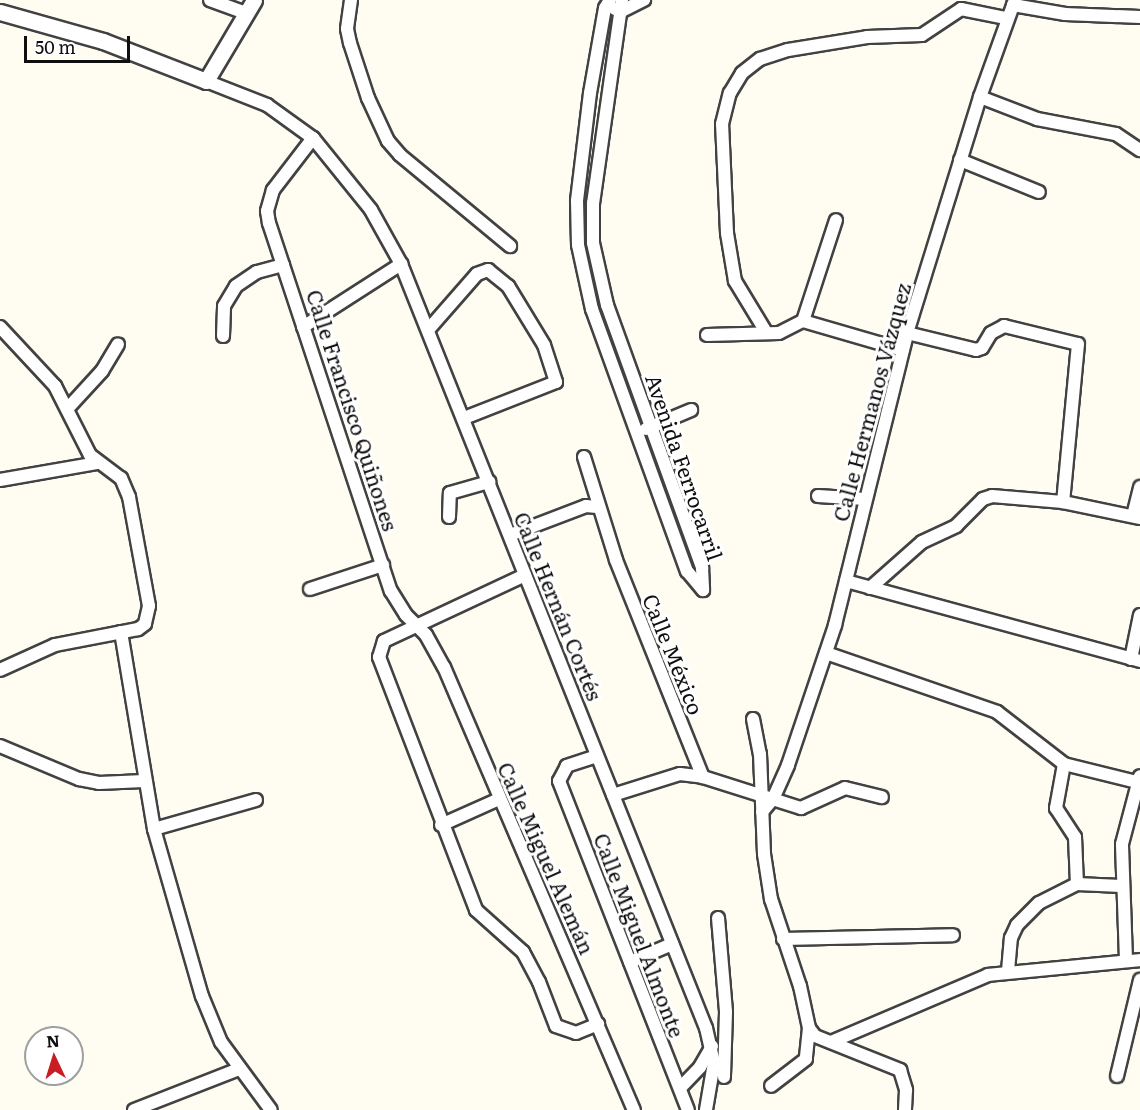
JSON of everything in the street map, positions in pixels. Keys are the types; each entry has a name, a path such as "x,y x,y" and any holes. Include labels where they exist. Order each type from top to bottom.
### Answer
{"street":[{"path":"0,12 103,41 206,81 250,6 210,0"},
{"path":"351,0 347,29 350,43 368,98 388,141 407,161 510,246"},
{"path":"607,4 622,5 644,0"},
{"path":"1014,3 1065,14 1140,17"},
{"name":"Calle Hermanos Vázquez","path":"771,1086 806,1059 809,1028 800,987 771,899 762,812 826,653 907,333 980,97 1006,18 1014,3"},
{"name":"Avenida Ferrocarril","path":"607,4 577,201 582,268 592,309 687,571 703,590 702,568 607,305 597,264 594,203 622,5"},
{"path":"766,332 735,281 727,241 722,124 730,93 742,73 760,59 788,50 867,36 922,35 961,9 1006,18"},
{"name":"Calle Hernán Cortés","path":"206,81 267,105 313,138 371,210 401,264 706,1028 712,1046 713,1084 706,1110"},
{"path":"980,97 1037,119 1116,134 1140,150"},
{"name":"Calle Francisco Quiñones","path":"313,138 269,200 269,223 383,565 398,604 417,625"},
{"path":"960,160 1039,192"},
{"path":"707,335 788,330 802,321 836,220"},
{"path":"303,327 401,264"},
{"path":"582,268 597,264"},
{"path":"223,336 225,306 236,286 257,272 283,265"},
{"path":"429,330 477,274 488,270 508,286 544,345 556,382 464,418"},
{"path":"802,321 903,350"},
{"path":"907,333 976,350 982,348 991,333 1004,326 1078,344 1063,502"},
{"path":"0,327 18,342 69,407 84,446 97,463 114,471 125,487 147,592 145,624 121,632 55,645 0,670"},
{"path":"69,407 102,371 118,344"},
{"path":"638,432 692,410"},
{"name":"Calle México","path":"584,457 598,497 597,507 703,777"},
{"path":"0,480 97,463"},
{"path":"449,517 450,493 489,482"},
{"path":"870,588 922,542 956,526 982,499 1004,496 1063,502 1137,517 1140,487"},
{"path":"818,496 865,499"},
{"path":"510,535 586,506 597,507"},
{"path":"310,589 383,565"},
{"path":"525,575 384,640 379,657 441,825 473,904 483,919 511,939 522,952 539,982 556,1026 576,1033 598,1024"},
{"path":"846,581 1136,660 1140,615"},
{"name":"Calle Miguel Alemán","path":"417,625 444,667 634,1110"},
{"path":"121,632 144,781 154,829 202,996 221,1042 272,1110"},
{"path":"826,653 997,712 1064,764 1138,779 1123,836 1121,886 1126,960"},
{"path":"753,719 767,797"},
{"path":"0,746 79,779 99,783 144,781"},
{"name":"Calle Miguel Almonte","path":"597,756 567,766 561,773 562,790 688,1110"},
{"path":"1064,764 1057,789 1060,818 1069,824 1075,837 1077,884"},
{"path":"613,795 680,774 703,777 801,808 845,788 882,797"},
{"path":"441,825 499,799"},
{"path":"154,829 256,800"},
{"path":"1008,970 1011,939 1017,925 1039,903 1077,884 1121,886"},
{"path":"718,918 726,1012 724,1077"},
{"path":"783,939 953,935"},
{"path":"630,963 672,944"},
{"path":"831,1042 966,983 1008,970 1140,960"},
{"path":"1117,1076 1140,980"},
{"path":"706,1028 726,1012"},
{"path":"809,1028 815,1036 900,1070 905,1079 905,1110"},
{"path":"680,1088 700,1067 712,1046"},
{"path":"134,1110 239,1069"}]}
